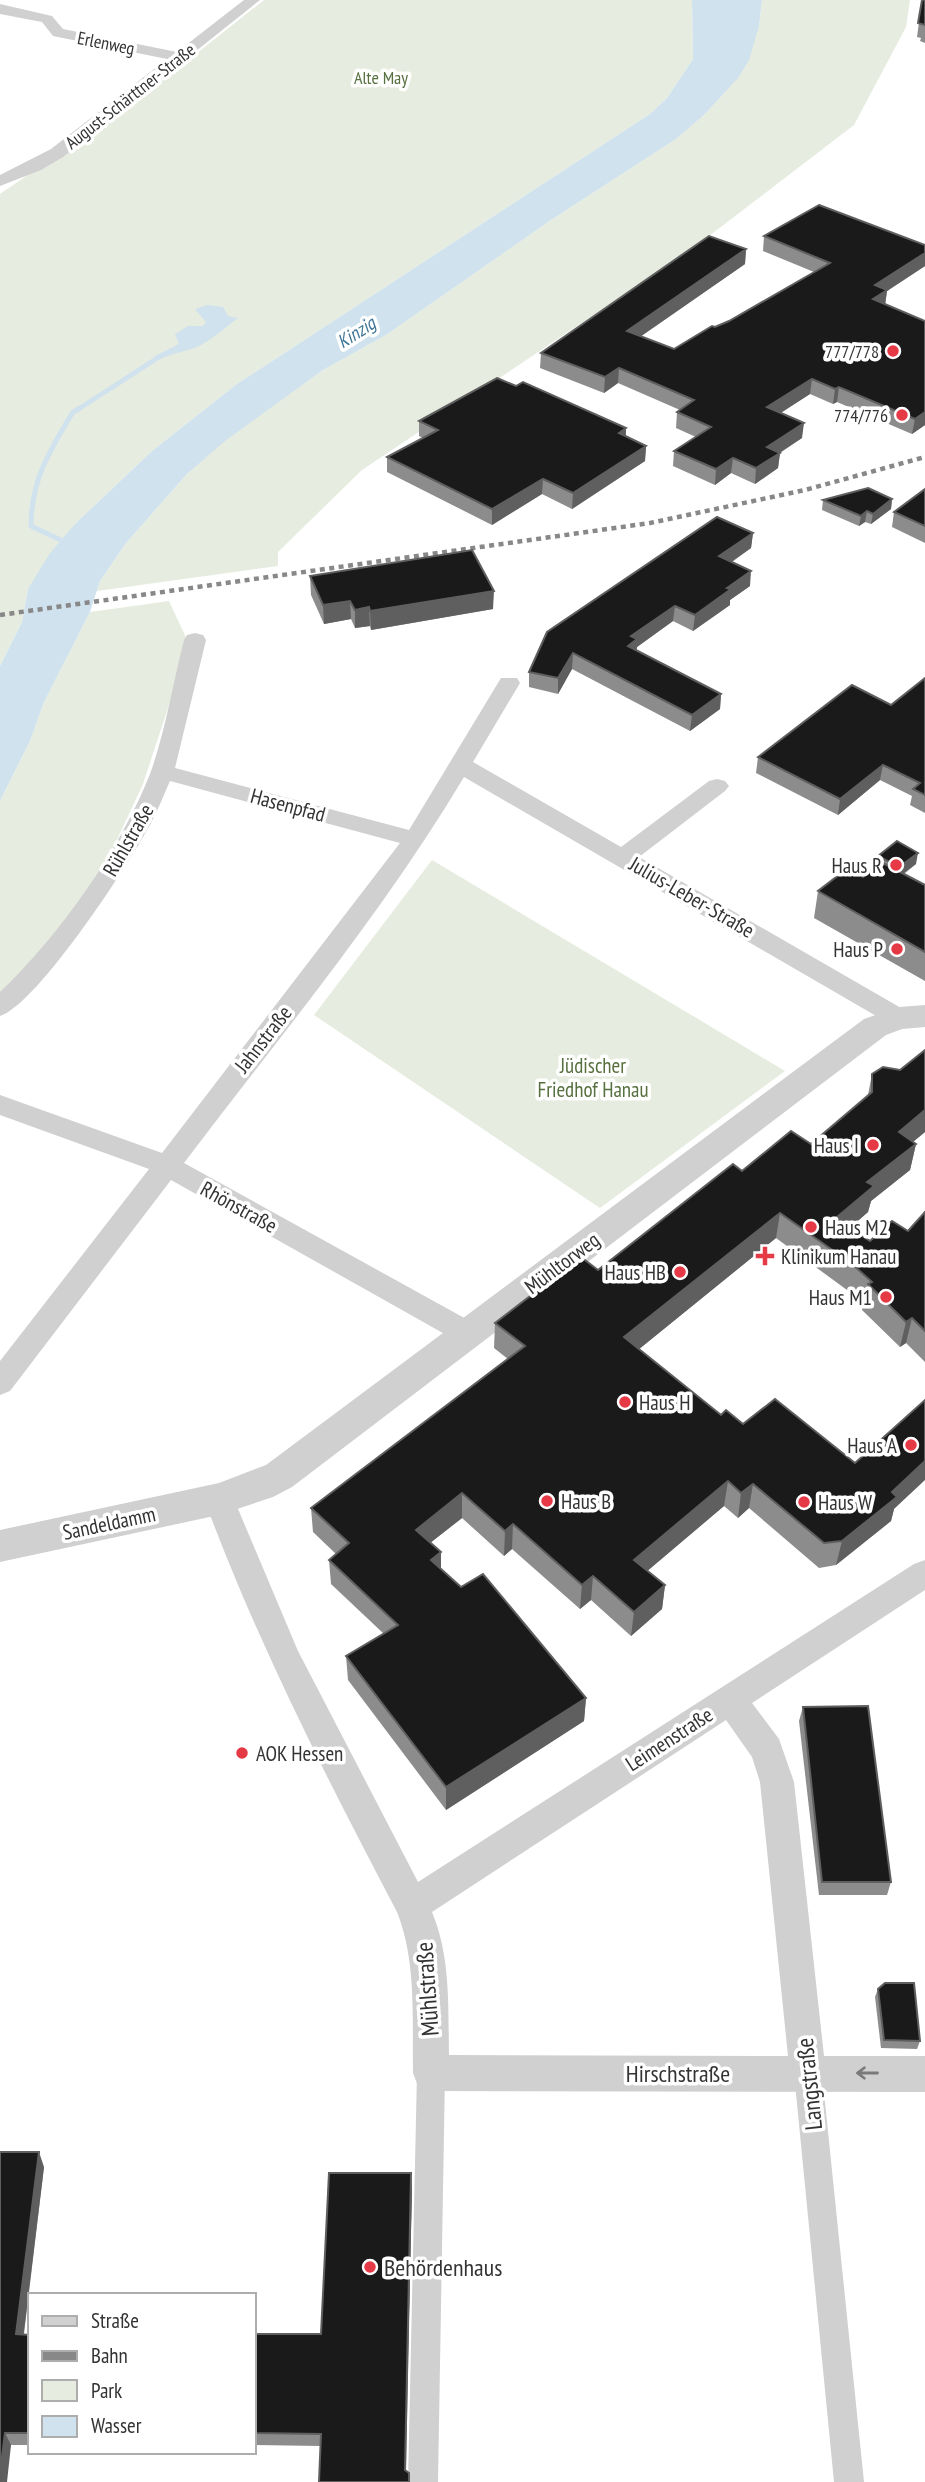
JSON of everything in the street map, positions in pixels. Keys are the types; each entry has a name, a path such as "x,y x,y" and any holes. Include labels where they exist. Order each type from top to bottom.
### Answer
{"street":[{"name":"August-Schärttner-Straße","path":"0,181 57,153 253,0"},
{"name":"Erlenweg","path":"0,9 47,19 53,25 53,31 58,33 179,57"},
{"name":"Rühlstraße","path":"0,1007 49,956 98,892 140,822 162,772 195,640"},
{"name":"Jahnstraße","path":"0,1383 415,839 509,683"},
{"name":"Julius-Leber-Straße","path":"461,765 912,1017"},
{"name":"Hasenpfad","path":"162,772 415,839"},
{"path":"623,856 717,786"},
{"name":"Mühltorweg","path":"219,1499 259,1486 287,1471 875,1027 912,1017"},
{"name":"Rhönstraße","path":"0,1105 166,1166 467,1334"},
{"name":"Sandeldamm","path":"0,1546 219,1499"},
{"name":"Mühlstraße","path":"219,1499 257,1599 299,1691 412,1905 425,1937 429,1963 432,2073 423,2482"},
{"name":"Leimenstraße","path":"412,1905 925,1573"},
{"name":"Langstraße","path":"730,1700 767,1750 777,1782 849,2482"},
{"name":"Hirschstraße","path":"432,2073 925,2074"}],"green space":[{"name":"Alte May","path":"264,0 692,0 693,59 667,98 650,114 237,384 152,451 76,523 28,589 22,622 0,666 0,194 139,99"},
{"path":"762,0 910,0 906,27 854,125 692,249 362,470 278,552 278,566 97,591 100,581 126,543 187,474 224,441 323,370 386,335 551,220 676,139 704,115 724,93 759,26"},
{"path":"169,601 189,644 143,784 107,861 54,938 0,993 0,801 30,741 44,702 90,612"},
{"name":"Jüdischer Friedhof Hanau","path":"432,860 785,1071 600,1208 314,1015"}],"water":[{"name":"Kinzig","path":"692,0 762,0 759,26 749,60 738,78 704,115 676,139 551,220 386,335 323,370 225,441 187,474 126,543 100,581 90,612 44,702 30,741 0,801 0,666 22,622 28,589 50,553 76,523 152,451 237,384 650,114 667,98 693,59"},
{"path":"207,305 223,307 228,316 238,318 196,347 159,360 153,357 179,344 175,334 188,326 203,326 206,322 195,309"}],"building":[{"path":"922,0 925,0 925,25 918,23"},
{"path":"819,205 925,245 925,253 875,285 887,290 873,299 925,321 925,412 915,419 839,387 835,389 812,379 767,407 804,423 767,447 780,453 756,468 733,458 716,469 674,451 711,427 677,412 694,400 619,368 605,377 541,353 709,236 746,249 627,331 674,349 712,326 729,321 830,263 764,236"},
{"path":"497,378 516,386 523,382 626,428 619,433 646,446 573,493 543,479 492,509 387,457 438,430 419,421"},
{"path":"868,488 892,499 873,514 867,511 861,516 823,500"},
{"path":"925,489 925,526 894,512"},
{"path":"717,517 753,533 719,556 751,571 695,615 675,606 631,636 637,639 628,646 721,694 692,715 573,653 558,678 529,672 547,632"},
{"path":"472,550 494,591 370,611 369,607 355,610 350,601 323,605 310,576"},
{"path":"925,678 925,795 913,789 920,783 883,765 840,799 758,757 852,685 891,705"},
{"path":"897,841 918,853 899,867 878,856"},
{"path":"881,862 925,885 925,952 818,891 848,868 863,877"},
{"path":"925,1050 925,1110 899,1132 916,1144 867,1182 874,1186 836,1218 870,1241 892,1221 908,1231 925,1212 925,1331 912,1318 906,1322 868,1284 872,1282 852,1264 780,1213 624,1337 721,1415 726,1410 743,1424 775,1399 855,1463 925,1400 925,1461 892,1492 897,1497 842,1541 824,1543 753,1484 741,1493 728,1481 634,1560 665,1585 634,1612 593,1576 582,1585 513,1524 505,1531 462,1493 416,1530 441,1552 431,1560 461,1587 483,1574 586,1698 446,1787 346,1656 398,1625 329,1560 349,1543 311,1508 525,1346 495,1323 581,1257 598,1270 733,1164 742,1171 791,1131 811,1144 872,1092 872,1074 883,1067 900,1070"},
{"path":"868,1706 891,1882 822,1882 803,1707"},
{"path":"885,1983 914,1983 920,2041 884,2040 878,1989"},
{"path":"0,2152 39,2152 16,2334 28,2335 28,2433 5,2433 0,2472"},
{"name":"Behördenhaus","path":"329,2173 411,2173 405,2470 409,2473 409,2482 319,2482 321,2434 256,2433 256,2334 321,2334"}],"waterway":[{"path":"77,410 156,359"},
{"path":"69,544 31,526 32,509 43,466 73,412 80,408"}],"railway":[{"path":"0,615 650,523 805,490 925,457"}],"place":[{"name":"777/778","path":"893,351"},
{"name":"774/776","path":"902,415"},
{"name":"Haus R","path":"896,865"},
{"name":"Haus P","path":"897,949"},
{"name":"Haus I","path":"873,1145"},
{"name":"Haus M2","path":"811,1227"},
{"name":"Klinikum Hanau","path":"765,1256"},
{"name":"Haus HB","path":"680,1272"},
{"name":"Haus M1","path":"886,1297"},
{"name":"Haus H","path":"625,1402"},
{"name":"Haus A","path":"911,1445"},
{"name":"Haus B","path":"547,1501"},
{"name":"Haus W","path":"804,1502"},
{"name":"AOK Hessen","path":"242,1753"},
{"name":"Behördenhaus","path":"370,2267"}]}
